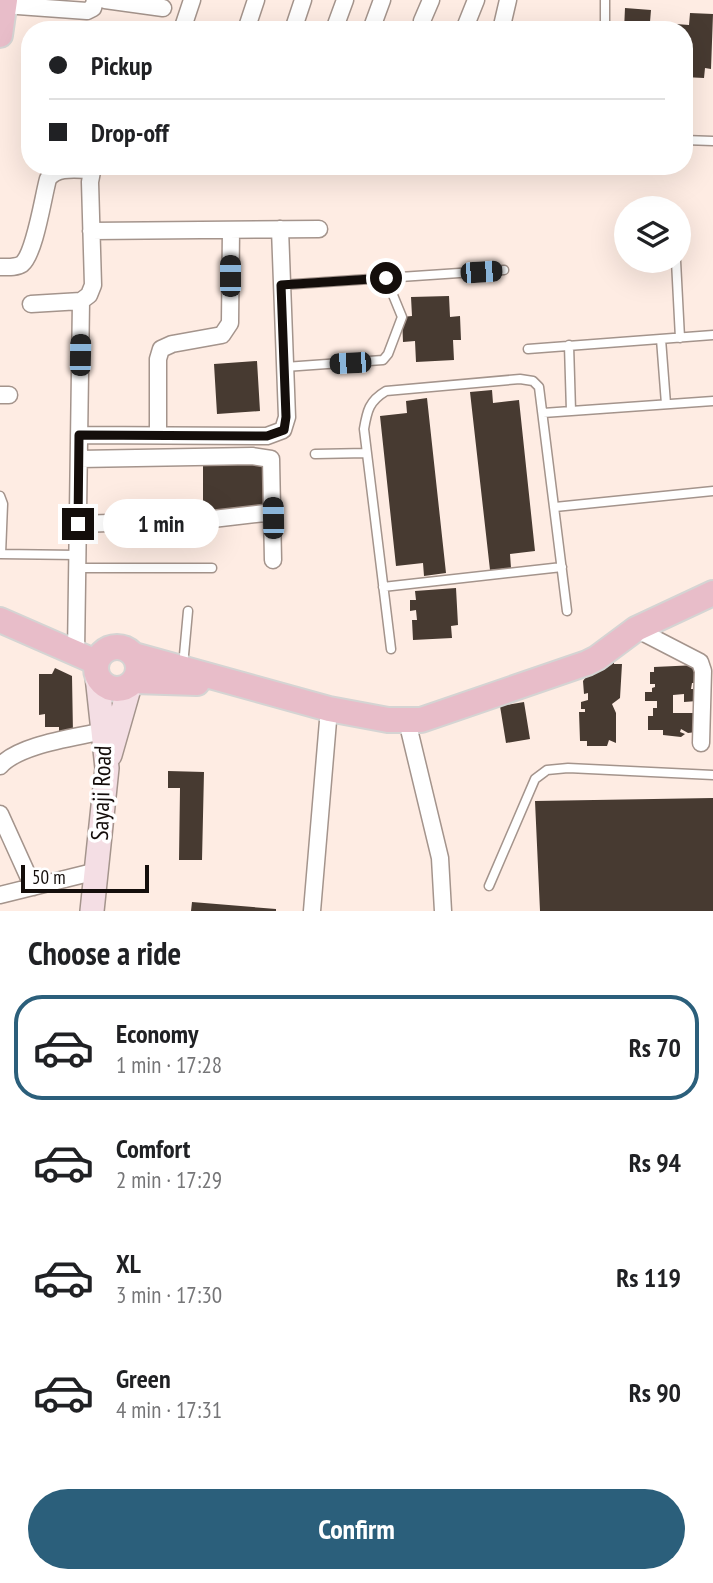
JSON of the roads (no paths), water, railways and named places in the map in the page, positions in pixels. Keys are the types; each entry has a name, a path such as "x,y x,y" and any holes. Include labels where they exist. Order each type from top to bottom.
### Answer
{"main road":[{"path":"0,35 5,3"},
{"path":"90,664 102,652 113,647 125,648 134,655 329,709 407,721 421,719 597,659 636,629 713,593"},
{"path":"0,620 90,664 105,686 118,689 132,683 236,684"},
{"path":"107,768 132,683 138,673 138,663 134,655"},
{"name":"Sayaji Road","path":"90,664 107,768 92,911"}],"street":[{"path":"5,3 88,10 93,8 95,0"},
{"path":"105,0 163,8"},
{"path":"184,21 192,0"},
{"path":"249,21 256,0"},
{"path":"296,21 303,0"},
{"path":"337,21 345,0"},
{"path":"374,21 382,0"},
{"path":"422,21 431,0"},
{"path":"467,21 475,0"},
{"path":"502,21 508,0"},
{"path":"0,267 18,267 25,261 51,175"},
{"path":"31,304 81,301 89,295 93,285 92,175"},
{"path":"79,435 267,436 284,430 285,367 279,229"},
{"path":"91,230 319,229"},
{"path":"158,435 158,359 161,349 172,344 222,335 230,323 231,230"},
{"path":"81,301 78,562 90,664"},
{"path":"79,459 265,456 271,459 273,560"},
{"path":"78,524 204,520 265,513 273,518"},
{"path":"636,629 700,662 703,671 701,743"},
{"path":"312,911 329,709"},
{"path":"407,721 440,858 443,911"},
{"path":"1,763 27,749 103,731"},
{"path":"0,814 33,887"},
{"path":"0,895 97,871"}],"lane":[{"path":"605,21 606,0"},
{"path":"693,140 713,141"},
{"path":"281,285 504,270"},
{"path":"677,273 680,338"},
{"path":"285,367 383,360 402,317 386,278"},
{"path":"528,349 713,335"},
{"path":"661,339 666,404"},
{"path":"569,345 571,411"},
{"path":"391,649 364,429 367,410 374,398 386,391 520,379 533,381 539,387 567,611"},
{"path":"543,413 713,401"},
{"path":"316,454 367,453"},
{"path":"555,507 713,491"},
{"path":"0,496 3,504 1,554 78,562 212,568"},
{"path":"383,587 562,567"},
{"path":"183,669 188,611"},
{"path":"489,886 535,779 548,770 568,768 713,775"}]}
